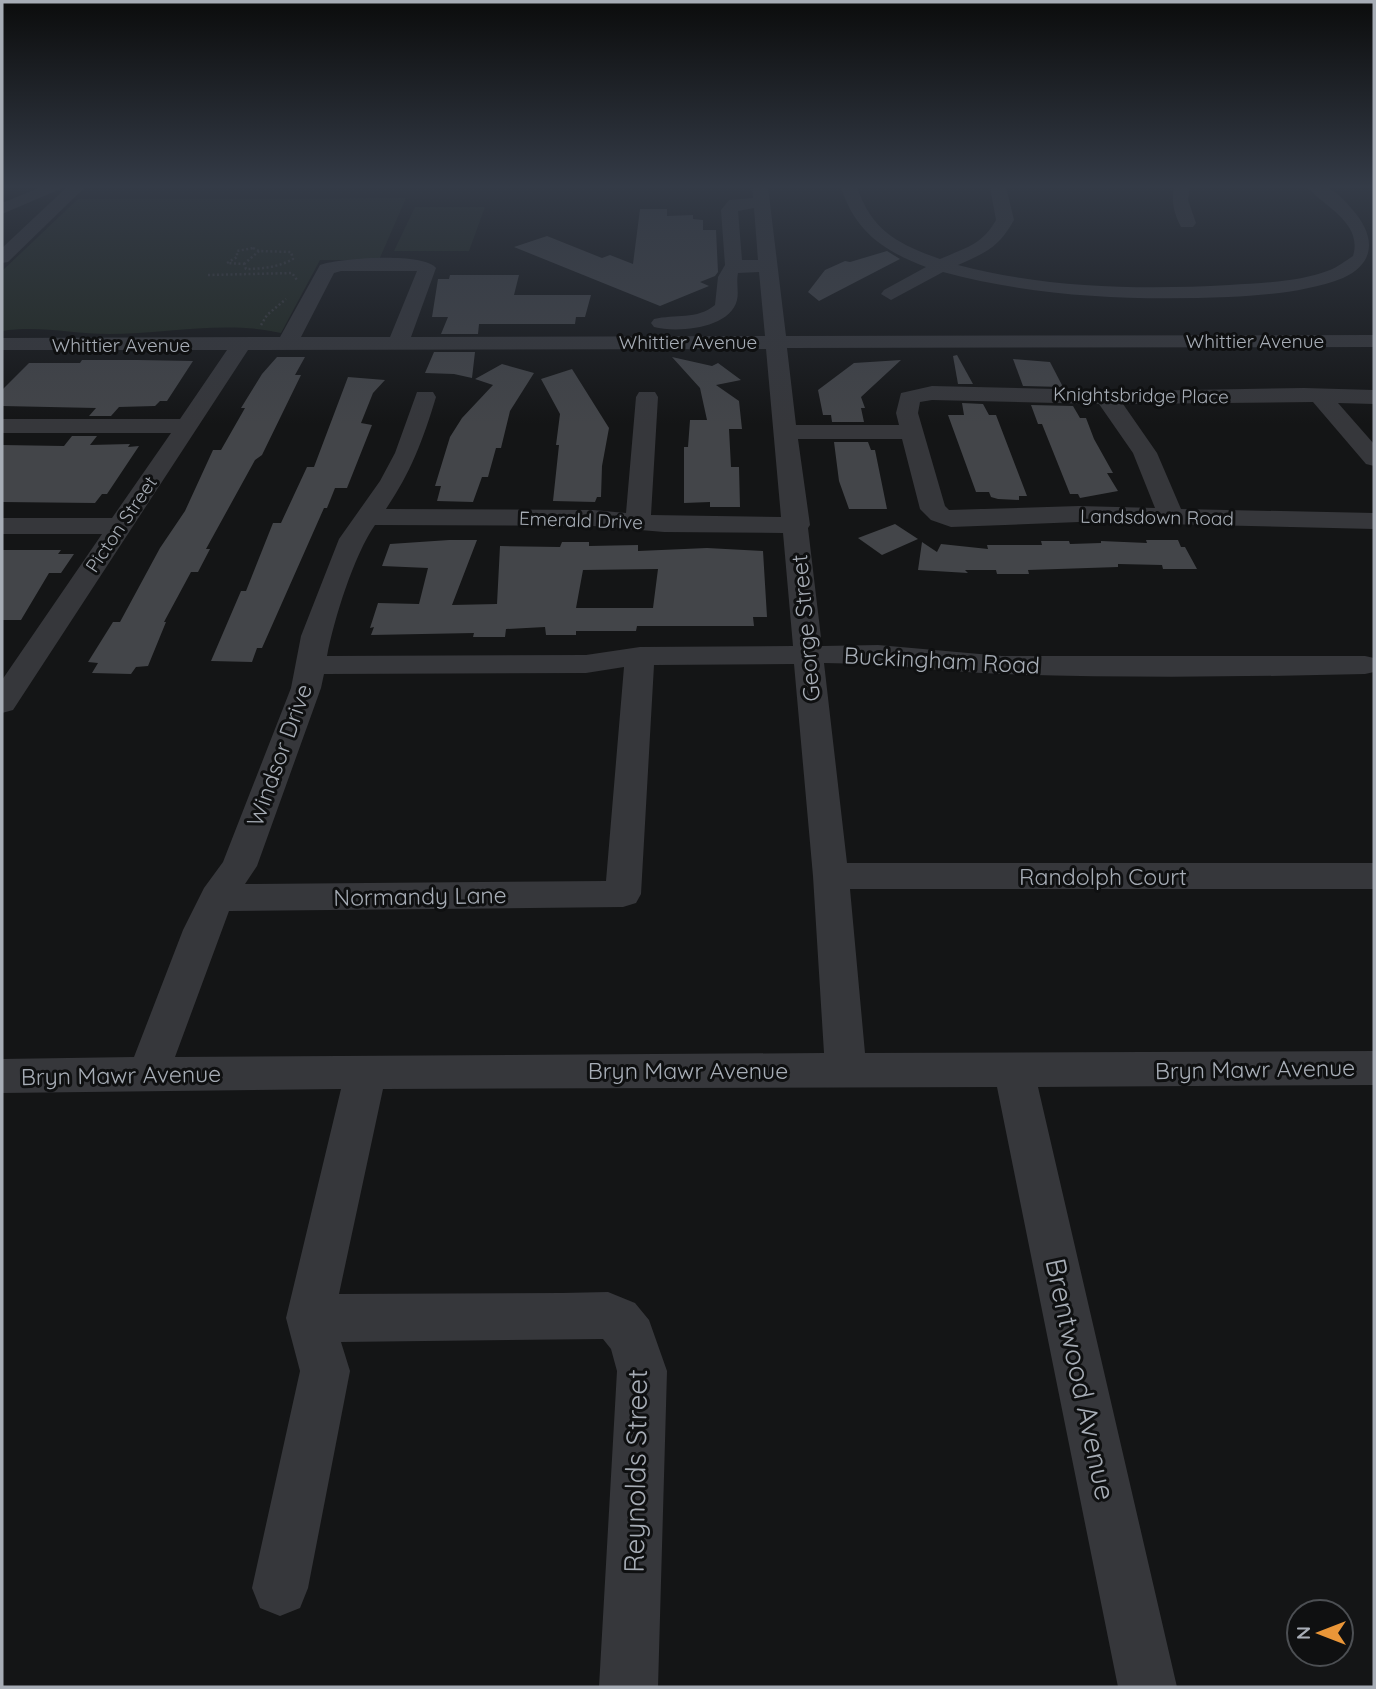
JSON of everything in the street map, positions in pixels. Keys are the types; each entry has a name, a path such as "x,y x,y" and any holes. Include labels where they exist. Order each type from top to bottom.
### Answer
{"street":[{"path":"286,345 327,269 337,266"},
{"path":"398,344 427,268 420,266"},
{"path":"596,343 598,328 610,323 671,323 711,317 722,311 727,303 726,275 735,266 769,266"},
{"name":"George Street","path":"769,266 797,524 806,654 831,876 846,1069"},
{"path":"891,294 941,266"},
{"path":"945,266 993,279 1064,289 1167,291 1282,288 1319,281 1351,267 1374,272"},
{"path":"1167,291 1209,350"},
{"name":"Whittier Avenue","path":"2,344 249,337 286,345 777,341 1209,350 1374,341"},
{"name":"Picton Street","path":"2,703 186,426 249,337"},
{"path":"1230,377 1244,396"},
{"name":"Knightsbridge Place","path":"912,432 907,413 909,398 932,393 1374,397"},
{"path":"1104,396 1144,450 1163,491 1171,517"},
{"path":"1319,396 1374,459"},
{"name":"Windsor Drive","path":"148,1076 202,930 217,898 239,866 306,688 316,636 352,538 380,500 402,462 425,397"},
{"path":"638,520 647,397"},
{"path":"2,426 186,426"},
{"path":"785,432 912,432"},
{"name":"Landsdown Road","path":"912,432 930,500 940,515 951,519 1079,514 1374,521"},
{"name":"Emerald Drive","path":"365,517 638,520 664,524 797,524"},
{"path":"2,526 120,526"},
{"path":"2,653 33,653"},
{"name":"Buckingham Road","path":"309,665 586,664 640,656 878,654 1002,665 1365,666"},
{"name":"Normandy Lane","path":"217,898 623,894 640,656"},
{"name":"Randolph Court","path":"831,876 1374,876"},
{"name":"Bryn Mawr Avenue","path":"2,1076 366,1071 846,1069 1014,1072 1374,1068"},
{"path":"280,1588 325,1371 310,1318 366,1071"},
{"name":"Brentwood Avenue","path":"1014,1072 1148,1687"},
{"name":"Reynolds Street","path":"310,1318 562,1317 601,1312 621,1321 634,1340 642,1371 629,1687"}],"path":[{"path":"247,266 251,269 265,266"},
{"path":"273,266 274,272"},
{"path":"208,275 274,272 297,276 295,287"},
{"path":"249,337 292,292"},
{"path":"265,308 272,311"}],"shaded area":[{"path":"7,266 317,266 281,333 239,328 109,334 29,329 2,331 2,271"}],"building":[{"path":"561,266 718,266 715,276 700,282 709,286 660,306"},
{"path":"834,266 887,266 819,301 808,292 825,270"},
{"path":"450,275 519,275 514,295 591,295 585,317 576,317 575,324 479,324 478,334 441,334 448,317 432,317 438,279 449,279"},
{"path":"434,352 475,352 472,378 425,373"},
{"path":"957,355 973,384 958,384 953,356"},
{"path":"277,357 305,357 295,375 301,375 262,455 255,460 206,549 210,549 198,572 191,572 164,622 148,666 136,667 131,674 92,673 98,663 88,662 113,622 120,622 160,548 185,511 213,450 221,450 245,408 241,408 262,374"},
{"path":"672,357 712,366 718,363 741,380 716,385 739,401 742,429 729,429 731,467 739,467 740,507 710,507 710,502 684,503 684,447 688,447 690,420 707,420 700,388"},
{"path":"1013,359 1050,362 1063,387 1023,386"},
{"path":"82,360 193,361 167,401 160,401 155,406 119,407 111,416 89,416 96,408 2,406 2,390 29,363 80,363"},
{"path":"901,360 861,397 865,408 861,408 864,422 832,422 831,415 823,415 818,390 854,363"},
{"path":"502,364 534,373 510,411 501,448 496,448 488,477 482,477 473,502 437,501 441,486 435,486 450,437 462,418 493,385 475,379"},
{"path":"572,369 609,428 602,466 601,497 597,497 595,502 553,501 560,414 541,379"},
{"path":"348,377 385,380 373,393 361,423 372,425 347,488 335,488 327,508 324,508 262,648 257,648 252,662 211,661 241,591 246,591 273,523 281,523 307,467 314,467"},
{"path":"962,403 983,404 989,415 996,415 1027,496 1019,496 1019,500 998,499 991,497 989,492 976,492 948,415 964,415"},
{"path":"1031,405 1073,406 1080,418 1086,418 1113,473 1107,473 1118,491 1080,498 1078,494 1070,494 1042,424 1038,424"},
{"path":"72,436 97,436 90,445 139,446 107,494 102,494 95,503 2,502 2,445 64,446"},
{"path":"834,442 868,442 871,450 875,450 887,509 849,509 839,481"},
{"path":"895,524 918,539 882,555 858,538"},
{"path":"477,540 452,605 497,604 500,546 560,547 562,542 589,542 589,546 638,545 638,551 707,548 763,551 767,617 753,617 754,626 637,626 636,631 576,631 576,635 546,635 545,627 506,629 505,637 473,637 474,633 371,635 374,627 370,628 378,603 419,604 428,568 382,566 390,544","holes":["658,569 653,608 576,608 583,570"]},
{"path":"1146,540 1178,540 1197,569 1163,569 1162,565 1118,564 1118,567 1028,570 1029,574 997,574 996,570 965,570 968,573 918,570 922,542 937,552 941,544 988,549 987,545 1042,545 1041,541 1069,541 1070,544 1101,541 1147,543"},
{"path":"2,550 61,550 58,554 74,554 61,573 49,573 21,620 2,620"}]}
